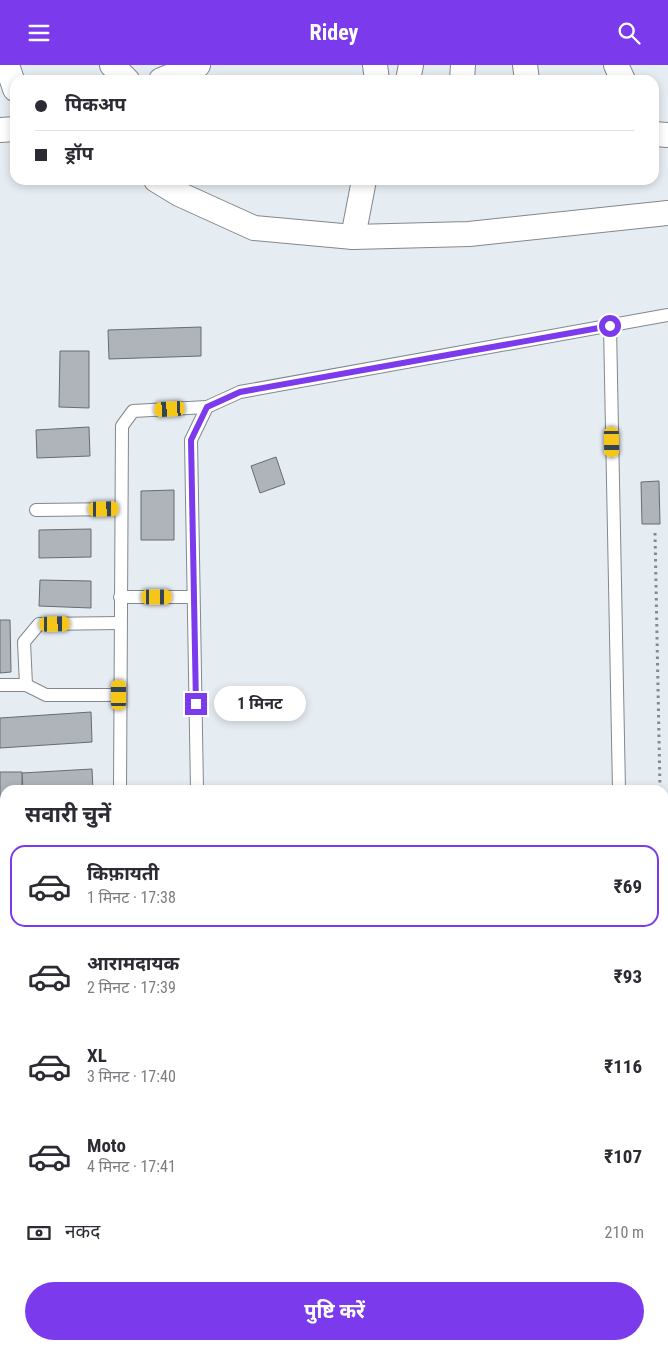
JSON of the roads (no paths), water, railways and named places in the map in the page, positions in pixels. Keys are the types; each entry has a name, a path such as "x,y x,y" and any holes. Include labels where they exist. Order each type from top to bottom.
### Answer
{"street":[{"path":"112,65 122,75"},
{"path":"173,75 198,65"},
{"path":"164,185 179,194 254,228 353,237 470,234 668,213"},
{"path":"353,237 363,185"}],"lane":[{"path":"120,785 122,426 133,411 207,407 240,392 668,315"},
{"path":"610,326 619,785"},
{"path":"197,785 191,440 207,407"},
{"path":"36,510 121,509"},
{"path":"120,597 193,597"},
{"path":"26,685 24,642 39,625 120,623"},
{"path":"0,685 26,685 46,695 119,695"}]}
